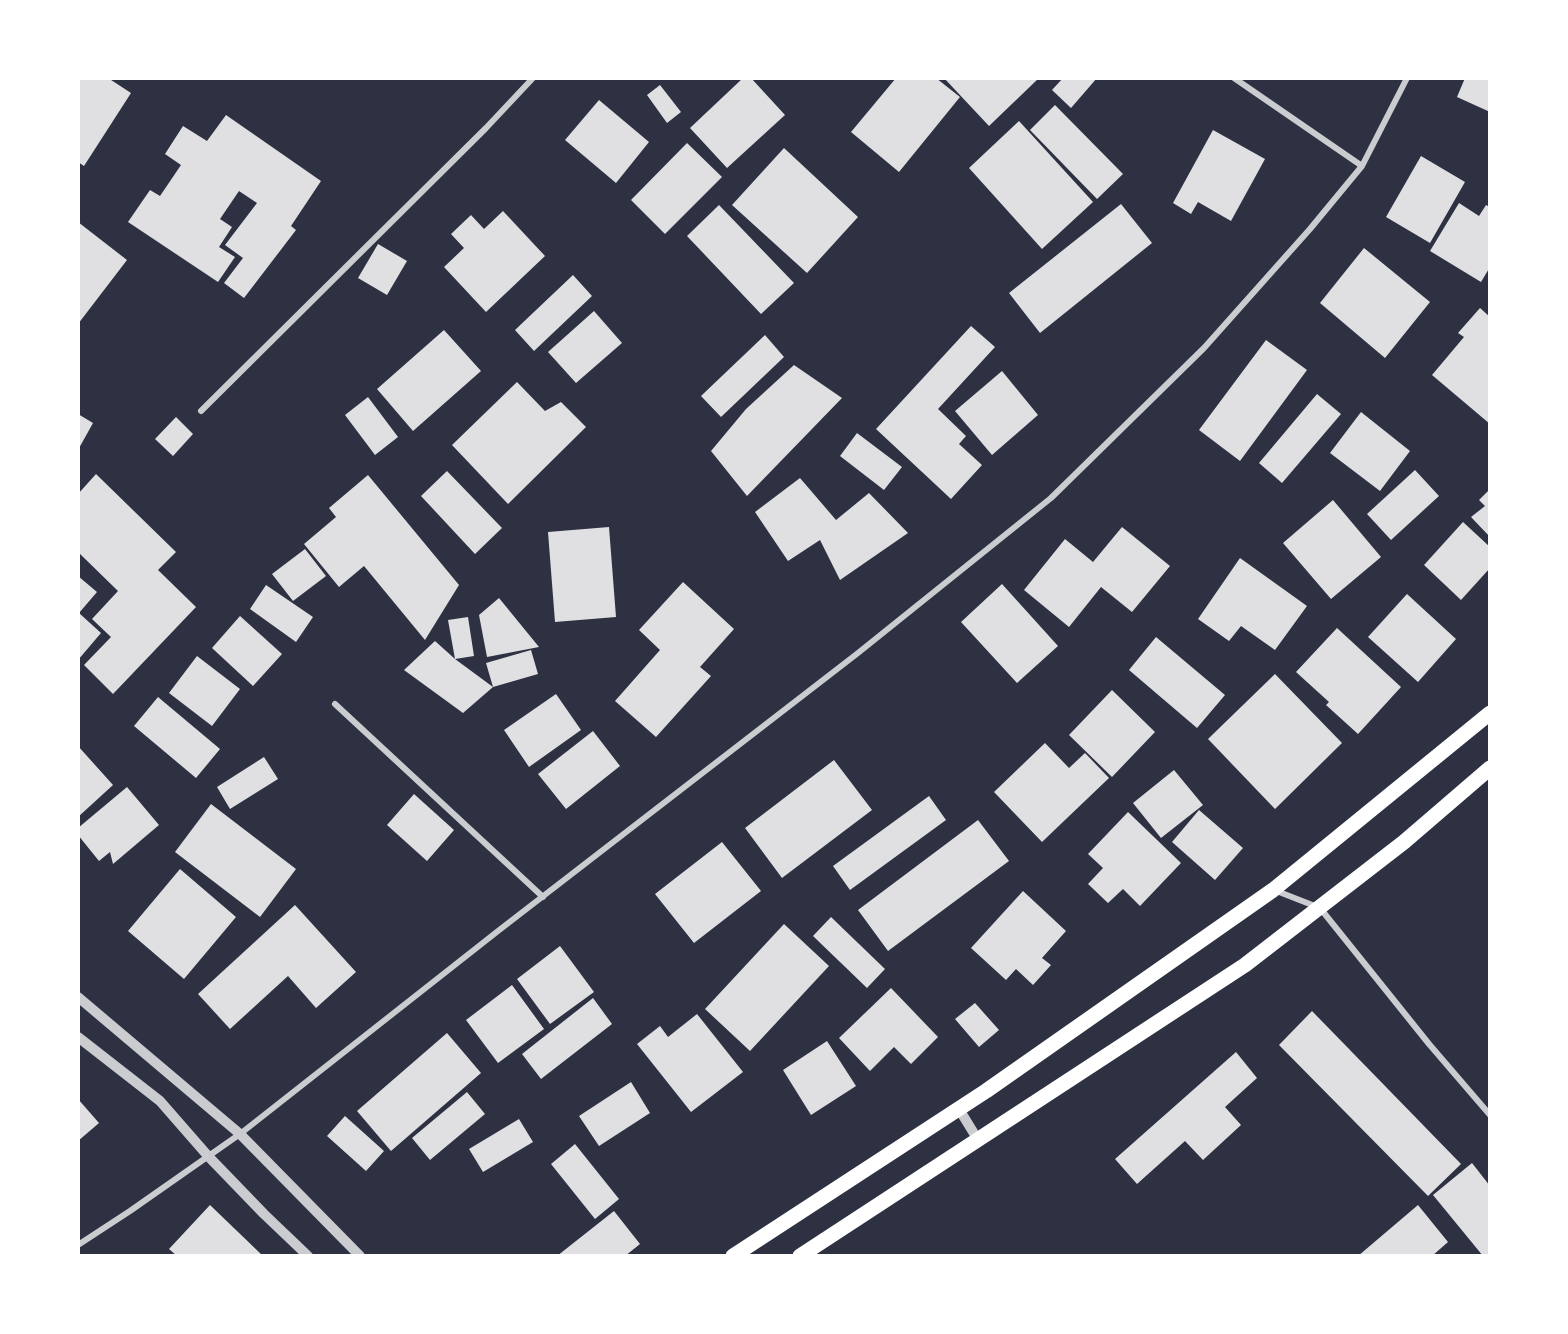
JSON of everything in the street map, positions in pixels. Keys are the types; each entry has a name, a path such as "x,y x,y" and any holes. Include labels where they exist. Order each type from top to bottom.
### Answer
{"main road":[{"path":"733,1256 959,1109 1273,890 1490,713"},
{"path":"800,1256 1245,965 1404,842 1490,768"}],"street":[{"path":"201,411 486,128 533,78"},
{"path":"1234,78 1362,166"},
{"path":"78,1245 240,1134 858,653 1050,498 1204,348 1310,229 1362,166 1407,78"},
{"path":"335,704 543,897"},
{"path":"1273,890 1320,908 1429,1044 1490,1115"},
{"path":"78,998 240,1134 360,1256"},
{"path":"78,1037 160,1101 208,1156 308,1256"},
{"path":"959,1109 978,1140"}],"building":[{"path":"79,78 108,78 131,93 84,166 78,162"},
{"path":"743,78 751,78 785,115 727,168 690,128"},
{"path":"896,78 936,78 960,97 899,172 851,132"},
{"path":"944,78 1039,78 989,126"},
{"path":"1063,78 1097,78 1071,108 1052,90"},
{"path":"1465,78 1490,78 1490,112 1457,97"},
{"path":"660,85 681,112 667,123 647,95"},
{"path":"599,100 649,142 616,183 565,140"},
{"path":"1055,105 1123,174 1097,199 1030,130"},
{"path":"226,115 321,181 291,226 296,230 244,298 224,283 243,258 225,245 257,203 239,191 220,219 232,227 219,247 235,257 218,282 128,222 150,190 160,196 181,165 165,154 183,126 207,141"},
{"path":"1019,121 1093,202 1042,249 969,168"},
{"path":"1213,130 1265,159 1231,221 1198,202 1191,214 1173,203"},
{"path":"687,143 722,177 665,234 631,200"},
{"path":"784,148 858,217 807,273 732,205"},
{"path":"1421,156 1465,182 1430,243 1386,217"},
{"path":"1459,203 1479,216 1486,205 1490,207 1490,267 1481,282 1430,251"},
{"path":"1121,204 1152,243 1040,333 1009,293"},
{"path":"719,205 794,283 761,314 687,236"},
{"path":"503,211 545,256 486,312 444,267 464,248 451,234 471,215 484,229"},
{"path":"78,222 127,260 78,324"},
{"path":"378,244 407,261 387,295 358,278"},
{"path":"1364,248 1430,302 1385,358 1320,303"},
{"path":"573,275 592,296 534,351 515,330"},
{"path":"1480,308 1490,317 1490,424 1432,375 1464,337 1458,333"},
{"path":"594,311 622,343 576,383 548,352"},
{"path":"971,326 995,347 938,409 966,436 959,444 982,465 951,499 876,429"},
{"path":"444,330 481,371 413,431 377,389"},
{"path":"765,335 784,357 721,417 701,396"},
{"path":"1266,340 1307,370 1240,461 1199,430"},
{"path":"794,365 842,398 747,496 711,451 746,409"},
{"path":"1002,371 1038,415 992,455 955,411"},
{"path":"517,382 545,411 561,402 586,427 508,504 452,445"},
{"path":"1317,394 1341,414 1282,483 1259,463"},
{"path":"368,397 398,437 375,455 345,415"},
{"path":"1361,412 1410,451 1380,491 1330,453"},
{"path":"78,414 93,423 78,450"},
{"path":"176,417 193,434 173,456 155,439"},
{"path":"857,433 902,467 884,490 840,456"},
{"path":"1415,470 1439,496 1391,540 1367,514"},
{"path":"447,471 502,528 475,554 421,496"},
{"path":"96,474 176,552 158,570 196,607 113,694 84,665 111,637 92,619 118,591 78,552 78,494"},
{"path":"368,475 459,585 425,640 364,566 339,587 304,544 336,517 329,508"},
{"path":"800,478 836,520 869,493 908,533 840,580 820,540 788,561 755,512"},
{"path":"1490,489 1490,537 1471,517 1485,506 1479,500"},
{"path":"1333,500 1381,557 1331,599 1283,543"},
{"path":"1463,522 1490,547 1490,568 1461,600 1424,565"},
{"path":"609,527 616,617 555,622 548,532"},
{"path":"1122,527 1170,566 1132,612 1101,587 1069,627 1024,590 1065,539 1093,562"},
{"path":"305,549 326,576 293,601 272,574"},
{"path":"1240,558 1307,606 1275,650 1241,626 1229,641 1198,619"},
{"path":"78,576 97,592 79,613 101,633 78,660"},
{"path":"683,582 734,629 700,667 711,676 656,737 615,701 660,650 639,630"},
{"path":"1002,584 1058,646 1017,683 961,622"},
{"path":"266,585 313,617 296,642 250,609"},
{"path":"1407,594 1456,639 1418,682 1368,637"},
{"path":"499,598 539,647 487,657 479,615"},
{"path":"240,616 282,654 253,686 212,648"},
{"path":"468,617 474,656 455,659 448,620"},
{"path":"1337,628 1401,687 1358,734 1326,705 1329,702 1296,672"},
{"path":"1156,637 1225,695 1197,728 1129,670"},
{"path":"435,641 493,687 463,713 404,670"},
{"path":"531,650 538,674 493,687 486,663"},
{"path":"197,656 240,689 212,726 169,693"},
{"path":"1275,674 1342,743 1275,809 1208,739"},
{"path":"1112,690 1155,732 1112,777 1069,735"},
{"path":"556,694 581,730 529,767 504,730"},
{"path":"158,697 220,749 196,778 134,726"},
{"path":"593,731 620,766 566,809 538,774"},
{"path":"1045,743 1069,768 1085,753 1109,778 1042,842 994,792"},
{"path":"78,746 113,785 78,817"},
{"path":"264,757 278,779 230,809 217,787"},
{"path":"834,760 872,810 782,878 745,828"},
{"path":"1174,770 1203,805 1161,838 1133,803"},
{"path":"127,787 159,825 113,864 110,852 99,861 78,835 78,828"},
{"path":"414,794 454,830 427,861 387,825"},
{"path":"929,796 946,820 850,890 833,866"},
{"path":"211,804 296,869 260,917 175,852"},
{"path":"1199,810 1243,848 1215,880 1172,842"},
{"path":"1128,812 1181,863 1140,906 1123,889 1108,903 1088,884 1103,868 1088,854"},
{"path":"978,820 1009,861 888,951 858,910"},
{"path":"722,842 761,891 694,943 655,894"},
{"path":"180,869 236,917 184,979 128,931"},
{"path":"1023,891 1066,931 1042,958 1051,965 1033,985 1016,969 1006,980 971,948"},
{"path":"295,905 356,972 316,1008 288,976 230,1029 198,994"},
{"path":"831,917 885,969 867,988 813,936"},
{"path":"784,924 829,966 750,1051 705,1009"},
{"path":"560,946 594,992 550,1024 517,979"},
{"path":"512,985 544,1029 498,1063 466,1020"},
{"path":"891,988 938,1037 911,1064 894,1047 870,1071 839,1038"},
{"path":"593,998 612,1024 541,1079 522,1054"},
{"path":"975,1003 999,1030 979,1047 955,1019"},
{"path":"1312,1011 1461,1164 1428,1196 1279,1045"},
{"path":"697,1014 743,1072 691,1112 637,1044 660,1026 668,1037"},
{"path":"447,1033 481,1073 391,1151 357,1111"},
{"path":"827,1041 856,1086 811,1115 783,1070"},
{"path":"1236,1052 1257,1078 1225,1107 1241,1125 1203,1160 1185,1141 1137,1184 1115,1159"},
{"path":"631,1082 650,1113 599,1146 579,1116"},
{"path":"467,1092 485,1114 430,1160 412,1138"},
{"path":"78,1099 99,1123 78,1141"},
{"path":"345,1116 384,1151 366,1171 327,1136"},
{"path":"519,1119 533,1142 483,1172 469,1149"},
{"path":"575,1144 619,1199 595,1219 551,1164"},
{"path":"1472,1163 1490,1186 1490,1256 1483,1256 1433,1195"},
{"path":"210,1205 263,1256 177,1256 169,1249"},
{"path":"1418,1205 1448,1242 1432,1256 1358,1256"},
{"path":"614,1211 640,1244 625,1256 557,1256"}]}
